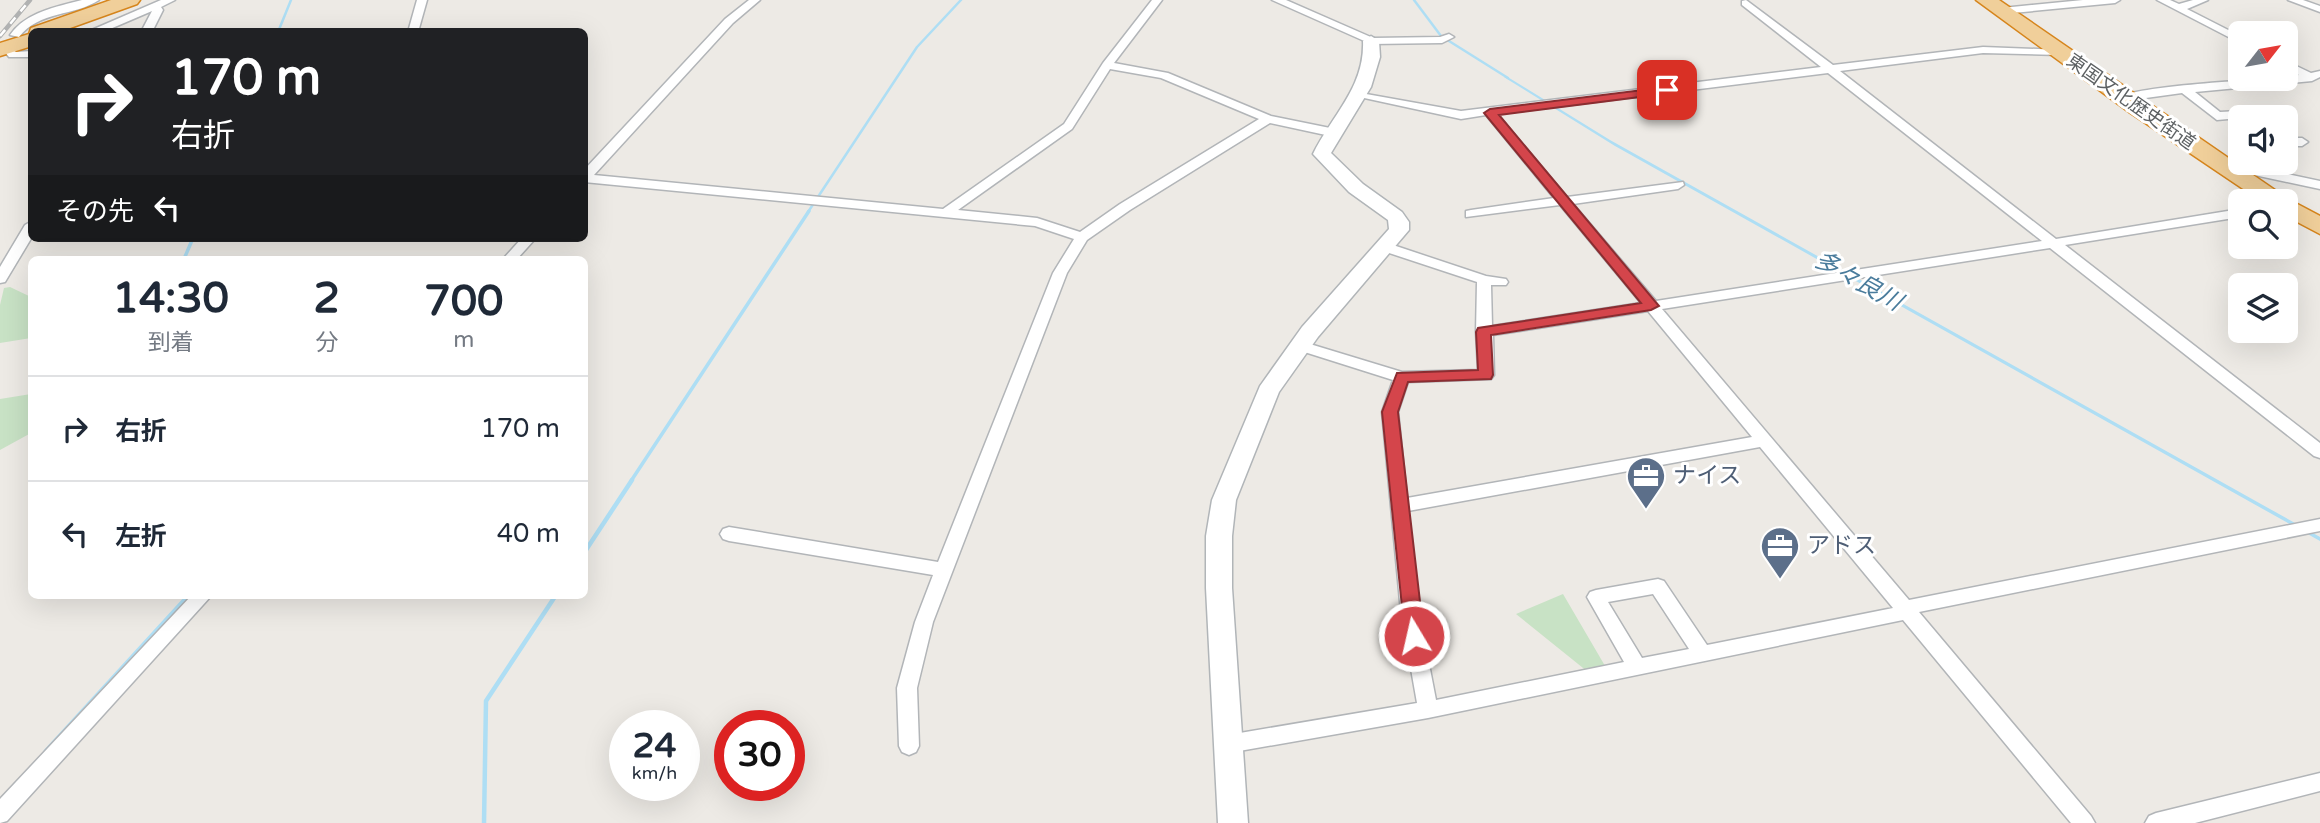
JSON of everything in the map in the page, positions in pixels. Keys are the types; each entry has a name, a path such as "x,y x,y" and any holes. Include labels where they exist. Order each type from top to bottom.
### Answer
{"highway":[{"path":"50,28 130,0"},
{"path":"65,28 149,3"},
{"name":"東国文化歴史街道","path":"1994,5 2218,164 2258,189"},
{"path":"2298,213 2320,226"}],"street":[{"path":"28,54 13,55 13,43 19,28 38,18 94,0"},
{"path":"100,28 149,3 170,0"},
{"path":"414,28 422,0"},
{"path":"588,175 729,21 755,0"},
{"path":"944,214 1068,126 1107,65 1157,0"},
{"path":"1277,0 1371,41 1429,41 1449,37"},
{"path":"1994,5 2115,0"},
{"path":"2162,0 2228,34"},
{"path":"2178,8 2203,0"},
{"path":"2293,0 2320,9"},
{"path":"148,28 158,10 149,3"},
{"path":"1746,4 2320,452"},
{"path":"1233,823 1219,588 1219,536 1224,500 1268,390 1300,346 1399,230 1399,222 1322,154 1359,94 1371,65 1371,41"},
{"path":"1359,94 1453,115 1490,113 1983,50 2059,52"},
{"path":"1107,65 1164,75 1268,119 1335,133"},
{"path":"2298,69 2316,77"},
{"path":"2124,98 2184,89 2316,77"},
{"path":"2184,89 2217,116 2228,115"},
{"path":"1490,113 2084,823"},
{"path":"909,746 907,688 925,622 1060,273 1082,237 1125,207 1268,119"},
{"path":"2218,164 2228,165"},
{"path":"2295,175 2320,185"},
{"path":"588,178 1037,222 1082,237"},
{"path":"1472,214 1678,185"},
{"path":"1483,332 2228,215"},
{"path":"0,279 28,232"},
{"path":"513,256 525,242"},
{"path":"1385,247 1484,280 1501,282"},
{"path":"1300,346 1402,377 1486,375 1484,280"},
{"path":"1402,377 1390,412 1410,612 1428,710"},
{"path":"1399,506 1764,441"},
{"path":"1228,744 1428,710 1638,668 2320,525"},
{"path":"729,534 945,570"},
{"path":"1638,668 1596,597 1658,586 1702,654"},
{"path":"0,814 199,599"},
{"path":"2156,823 2320,782"}],"green space":[{"path":"10,287 28,296 28,338 0,343 0,305 4,288"},
{"path":"28,394 28,435 0,450 0,399"},
{"path":"1563,594 1608,671 1588,672 1516,614"}],"water":[{"path":"1504,77 1610,140 2320,537 2320,541 1615,146"}],"waterway":[{"path":"280,28 291,0"},
{"path":"808,212 917,47 961,0"},
{"name":"多々良川","path":"1414,0 1441,36 1508,78"},
{"path":"631,481 809,211"},
{"path":"185,256 191,242"},
{"path":"588,547 632,480"},
{"path":"46,751 185,599"},
{"path":"484,823 486,701 553,599"}],"railway":[{"path":"0,36 30,0"}],"place":[{"name":"ナイス","path":"1646,510"},
{"name":"アドス","path":"1780,580"}],"route":[{"path":"1414,636 1390,412 1402,377 1486,375 1483,332 1651,306 1490,113 1667,90"}]}
